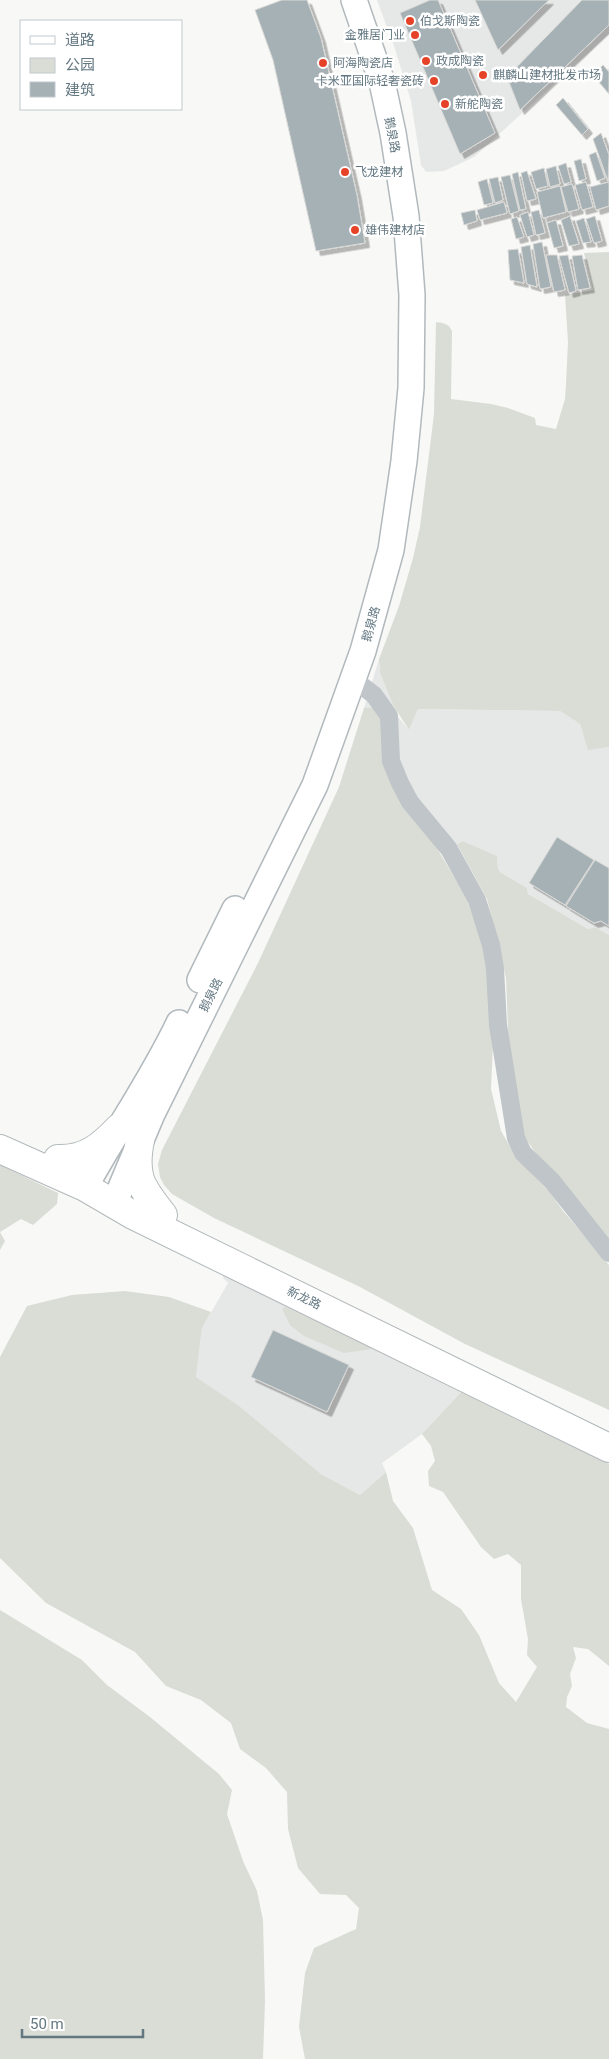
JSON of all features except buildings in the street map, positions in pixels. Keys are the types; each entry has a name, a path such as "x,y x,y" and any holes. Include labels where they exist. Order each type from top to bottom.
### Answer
{"main road":[{"name":"鹅泉路","path":"117,1197 130,1134 132,1109 177,1027 299,779 348,647 367,586 380,525 396,389 398,297 390,217 373,113 367,86 338,0"},
{"name":"鹅泉路","path":"89,1181 130,1134 315,785 371,627 391,550 409,412 414,318 406,216 392,133 382,82 354,0"},
{"name":"新龙路","path":"0,1133 58,1159 89,1181 117,1197 609,1448"},
{"path":"58,1159 69,1160 95,1151 130,1134 137,1173 147,1195 163,1215"},
{"name":"新龙路","path":"0,1149 89,1181"},
{"name":"新龙路","path":"117,1197 163,1215 609,1432"}],"street":[{"path":"354,679 374,695 389,716 391,761 400,783 410,802 449,849 477,900 491,945 495,968 501,1045 506,1064 508,1096 516,1138 523,1153 552,1180 609,1253"}],"shaded area":[{"name":"麒麟山建材批发市场","path":"377,0 609,0 609,34 474,157 444,171 426,172 421,165 411,101"},
{"path":"379,659 380,673 393,705 399,718 409,730 418,709 560,711 580,724 588,749 609,747 609,935 595,927 588,929 528,894 527,888 500,872 497,856 463,841 457,844 415,801 373,708 364,708"},
{"path":"223,1272 463,1390 422,1434 382,1463 386,1472 360,1495 321,1474 238,1405 196,1377 202,1328 228,1283 223,1278"}],"green space":[{"path":"609,252 609,747 588,750 580,724 560,711 418,709 409,730 393,705 380,673 379,659 399,606 420,527 434,414 436,322 446,324 452,331 451,399 508,408 535,418 536,425 556,429 565,399 568,342 565,295 593,290 584,253"},
{"path":"364,708 373,708 382,719 428,833 467,899 482,942 488,967 493,1044 491,1089 501,1131 516,1157 549,1191 563,1211 609,1265 609,1410 465,1344 360,1287 214,1218 172,1194 160,1177 158,1164 162,1150 258,963 339,787"},
{"path":"463,841 497,856 500,872 527,888 528,894 588,929 595,927 609,935 609,1246 521,1132 509,1053 506,978 487,899 457,844"},
{"path":"0,1165 58,1193 57,1204 33,1225 21,1219 0,1232"},
{"path":"0,1232 5,1241 0,1250"},
{"path":"125,1291 169,1297 211,1312 202,1328 196,1377 238,1405 321,1474 360,1495 386,1472 393,1501 413,1528 432,1590 461,1609 479,1635 499,1683 516,1702 537,1667 527,1655 528,1639 521,1599 521,1565 508,1554 494,1559 481,1547 443,1492 429,1486 428,1471 435,1461 431,1446 422,1434 463,1390 609,1464 609,1666 588,1649 573,1647 576,1658 570,1674 572,1686 567,1697 566,1707 587,1723 609,1729 609,2059 305,2059 299,2027 305,1973 314,1948 356,1929 359,1908 346,1895 320,1894 298,1868 288,1829 287,1792 266,1768 240,1749 231,1723 201,1700 166,1686 135,1652 46,1603 0,1558 0,1357 27,1306 72,1295"},
{"path":"285,1307 367,1344 372,1349 344,1353 304,1336 290,1325 282,1309"},
{"path":"0,1610 82,1660 107,1685 150,1717 219,1774 232,1790 227,1814 243,1861 257,1891 263,1920 265,2001 263,2059 0,2059"}],"place":[{"name":"伯戈斯陶瓷","path":"410,21"},
{"name":"金雅居门业","path":"415,35"},
{"name":"政成陶瓷","path":"426,61"},
{"name":"阿海陶瓷店","path":"323,63"},
{"name":"麒麟山建材批发市场","path":"483,75"},
{"name":"卡米亚国际轻奢瓷砖","path":"434,81"},
{"name":"新舵陶瓷","path":"445,104"},
{"name":"飞龙建材","path":"345,172"},
{"name":"雄伟建材店","path":"355,230"}]}
